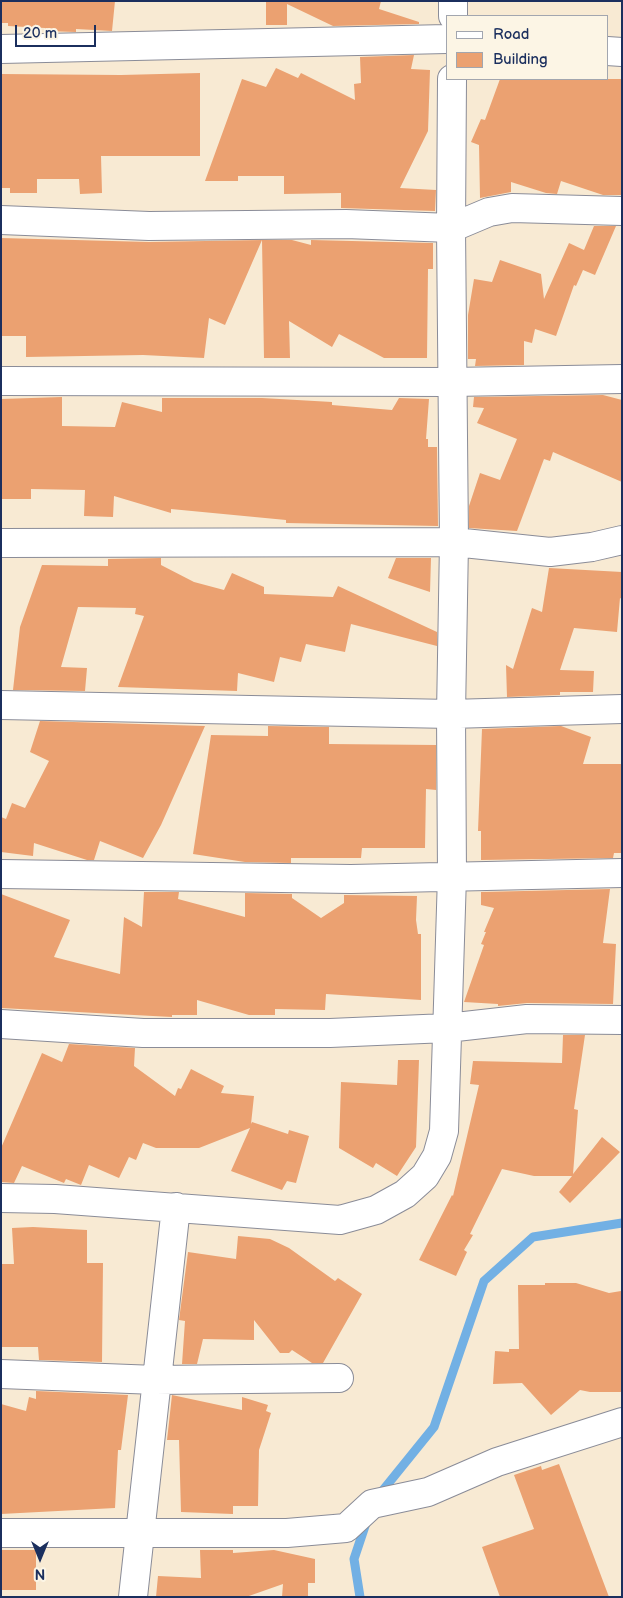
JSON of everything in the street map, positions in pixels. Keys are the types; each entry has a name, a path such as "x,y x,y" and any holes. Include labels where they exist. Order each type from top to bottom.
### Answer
{"street":[{"path":"453,1 453,15"},
{"path":"1,49 446,39"},
{"path":"608,51 622,52"},
{"path":"1,1198 55,1199 340,1220 376,1210 405,1194 425,1176 437,1156 444,1131 452,876 451,714 454,542 451,228 452,80"},
{"path":"1,220 148,226 346,224 451,228 489,212 512,208 622,211"},
{"path":"1,381 452,382 622,379"},
{"path":"1,543 454,542 550,552 592,547 622,540"},
{"path":"1,706 451,714 622,709"},
{"path":"1,874 351,879 622,873"},
{"path":"1,1024 143,1033 330,1033 447,1028 526,1019 622,1020"},
{"path":"133,1597 138,1534 176,1207"},
{"path":"1,1374 156,1380 339,1378"},
{"path":"1,1533 287,1533 346,1528 372,1504 428,1492 497,1462 622,1422"}],"building":[{"path":"1,1 115,1 112,31 76,29 76,32 45,31 45,28 8,26 8,23 1,23"},
{"path":"266,1 381,1 379,9 419,22 419,24 333,26 287,4 287,25 266,25"},
{"path":"414,55 411,69 430,70 428,131 400,188 436,190 435,211 341,208 341,193 284,194 284,176 238,176 238,181 205,181 242,79 266,87 276,68 298,78 301,73 355,100 354,84 361,83 360,57"},
{"path":"200,73 200,156 101,156 102,193 80,194 79,179 37,179 37,193 10,193 10,188 1,188 1,74 121,75"},
{"path":"622,79 622,195 603,195 561,181 557,194 546,193 511,182 511,192 480,198 479,145 471,142 481,119 485,120 500,80"},
{"path":"594,226 616,226 595,275 583,270 576,286 574,285 556,336 535,329 532,343 524,341 524,365 475,366 476,359 468,359 468,315 474,279 492,282 500,260 541,274 544,299 569,243 584,250"},
{"path":"1,238 149,242 262,240 225,325 209,318 204,358 143,355 26,357 26,336 1,336"},
{"path":"262,240 292,240 311,245 311,240 433,243 433,269 428,269 427,358 384,358 339,334 332,347 289,321 290,358 264,358"},
{"path":"603,395 622,400 622,482 553,452 550,461 544,459 517,531 469,528 469,506 480,473 500,480 517,439 477,423 484,408 473,407 474,397"},
{"path":"62,397 62,426 115,427 122,402 162,412 162,398 262,398 332,402 332,405 392,410 399,398 429,399 426,439 428,439 428,447 437,447 438,526 286,523 286,520 171,509 171,513 114,496 113,517 84,516 85,490 31,489 31,499 1,499 1,399"},
{"path":"161,558 161,565 194,582 224,590 232,573 264,587 264,594 333,597 338,586 437,632 437,646 351,624 345,652 306,644 301,662 280,657 274,682 238,673 237,691 118,687 144,616 135,614 136,608 78,607 61,667 87,668 85,691 13,690 20,627 42,565 108,566 108,559"},
{"path":"396,558 431,558 430,592 388,578"},
{"path":"549,568 622,572 622,599 620,598 617,632 574,628 560,670 594,671 593,692 560,692 560,695 507,697 506,665 513,669 532,608 542,612"},
{"path":"40,721 205,726 161,825 143,858 100,841 94,860 87,860 34,843 33,856 1,852 1,817 6,819 12,803 25,808 49,761 30,752"},
{"path":"268,726 329,727 329,744 436,745 436,790 426,789 425,848 362,848 361,858 291,858 291,863 245,862 193,854 211,735 268,736"},
{"path":"561,726 591,737 583,764 622,764 622,853 614,853 613,858 481,860 481,831 478,831 482,729"},
{"path":"610,889 603,943 616,944 613,1004 527,1003 498,1006 498,1004 464,1002 484,945 481,944 486,932 484,932 494,908 481,905 481,892"},
{"path":"144,892 179,892 178,899 245,917 245,893 292,894 292,898 321,918 344,903 344,895 417,896 416,920 418,934 421,934 421,1000 326,994 325,1010 275,1009 275,1015 249,1015 197,1000 197,1015 172,1015 172,1017 1,1008 1,894 70,920 54,957 120,974 124,917 142,927"},
{"path":"563,1035 585,1035 574,1109 578,1110 573,1174 602,1137 620,1152 570,1203 559,1192 572,1176 534,1176 502,1169 470,1234 473,1235 464,1250 467,1252 456,1276 419,1260 453,1196 479,1085 470,1084 473,1061 562,1063"},
{"path":"69,1044 135,1048 134,1066 175,1096 178,1088 181,1089 191,1069 224,1086 221,1093 254,1096 251,1124 252,1122 288,1134 289,1130 309,1136 296,1183 287,1181 282,1190 231,1171 250,1128 199,1148 156,1148 143,1143 136,1160 129,1157 119,1178 89,1165 81,1185 66,1179 64,1183 22,1166 14,1183 1,1182 1,1148 42,1053 62,1062"},
{"path":"398,1060 419,1060 416,1147 397,1176 376,1163 373,1168 339,1148 341,1082 397,1085"},
{"path":"33,1227 87,1230 87,1263 103,1263 102,1362 39,1360 38,1347 1,1347 1,1264 14,1264 12,1228"},
{"path":"238,1236 270,1239 289,1248 335,1281 338,1278 362,1294 323,1363 312,1363 292,1350 289,1353 280,1353 254,1320 254,1340 203,1339 197,1364 182,1364 185,1321 179,1320 188,1252 236,1259"},
{"path":"545,1283 576,1283 609,1293 621,1291 622,1392 590,1392 580,1390 551,1415 522,1383 493,1384 495,1351 509,1352 509,1349 519,1349 518,1285 545,1285"},
{"path":"36,1391 128,1395 121,1450 118,1450 115,1508 1,1514 1,1404 26,1411 29,1397 36,1399"},
{"path":"172,1395 242,1410 242,1397 268,1405 266,1411 271,1413 259,1450 258,1506 233,1506 233,1514 181,1512 179,1440 167,1440"},
{"path":"559,1464 609,1597 500,1597 482,1547 534,1529 514,1475 541,1466 542,1470"},
{"path":"1,1550 36,1550 36,1590 1,1590"},
{"path":"200,1550 233,1550 233,1553 274,1550 315,1559 315,1583 308,1583 308,1597 282,1597 283,1584 246,1597 156,1597 158,1576 201,1578"}],"waterway":[{"path":"379,1495 434,1427 484,1281 533,1237 622,1223"},
{"path":"360,1597 354,1559 367,1520"}]}
